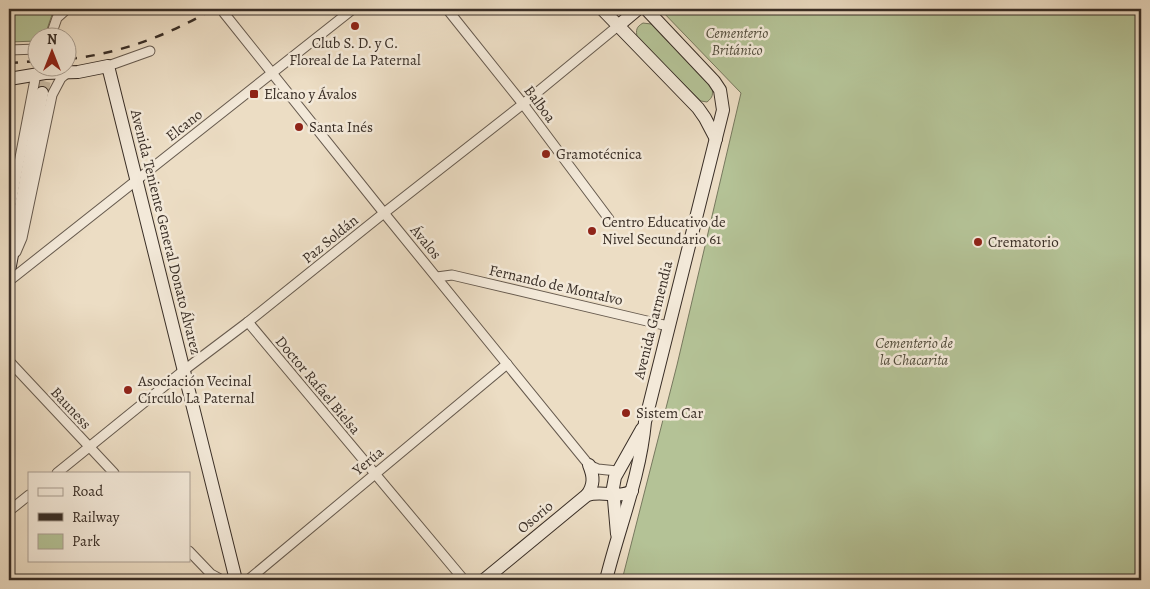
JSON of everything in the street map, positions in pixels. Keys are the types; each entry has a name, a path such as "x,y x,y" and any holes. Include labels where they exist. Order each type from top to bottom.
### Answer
{"street":[{"name":"Elcano","path":"9,281 353,9"},
{"name":"Balboa","path":"447,9 524,104 609,219"},
{"path":"602,9 698,108 716,139"},
{"path":"619,25 638,9"},
{"name":"Avenida Garmendia","path":"606,580 634,484 642,449 645,422 723,110 720,90 714,81 646,9"},
{"path":"54,28 57,18 66,10"},
{"name":"Ávalos","path":"224,13 590,466"},
{"name":"Paz Soldán","path":"58,472 183,371 524,104 619,25"},
{"path":"9,50 28,50"},
{"path":"78,71 108,66 150,51"},
{"name":"Avenida Teniente General Donato Álvarez","path":"108,66 236,580"},
{"path":"9,79 28,75"},
{"path":"9,215 35,78"},
{"path":"9,268 22,238 52,96 61,78"},
{"path":"9,268 42,93"},
{"name":"Fernando de Montalvo","path":"437,277 452,275 668,326"},
{"name":"Doctor Rafael Bielsa","path":"248,322 464,580"},
{"name":"Bauness","path":"9,361 113,472"},
{"name":"Yerúa","path":"248,580 507,364"},
{"name":"Avenida Garmendia","path":"617,537 613,483 617,471 645,422"},
{"path":"587,495 600,492 624,495 634,484 628,470 607,471 590,466"},
{"path":"587,495 593,482 590,466"},
{"name":"Osorio","path":"484,580 587,495"},
{"path":"9,510 28,496"},
{"path":"190,552 210,574 222,580"}],"green space":[{"path":"9,9 54,9 47,28 28,28 28,41 9,42"},
{"name":"Cementerio de la Chacarita","path":"660,9 1141,9 1141,580 622,580 677,365 741,93"},
{"path":"643,23 651,24 712,87 712,96 707,102 701,101 637,37 637,29"}],"tunnel":[{"path":"42,93 46,78"}],"railway":[{"path":"78,57 106,53 143,42 179,27 213,9"},
{"path":"9,63 28,62"}],"place":[{"name":"Club S. D. y C. Floreal de La Paternal","path":"355,26"},
{"name":"Elcano y Ávalos","path":"254,94"},
{"name":"Santa Inés","path":"299,127"},
{"name":"Gramotécnica","path":"546,154"},
{"name":"Centro Educativo de Nivel Secundario 61","path":"592,231"},
{"name":"Crematorio","path":"978,242"},
{"name":"Asociación Vecinal Círculo La Paternal","path":"128,390"},
{"name":"Sistem Car","path":"626,413"}],"park label":[{"name":"Cementerio Británico","path":"737,42"}]}
